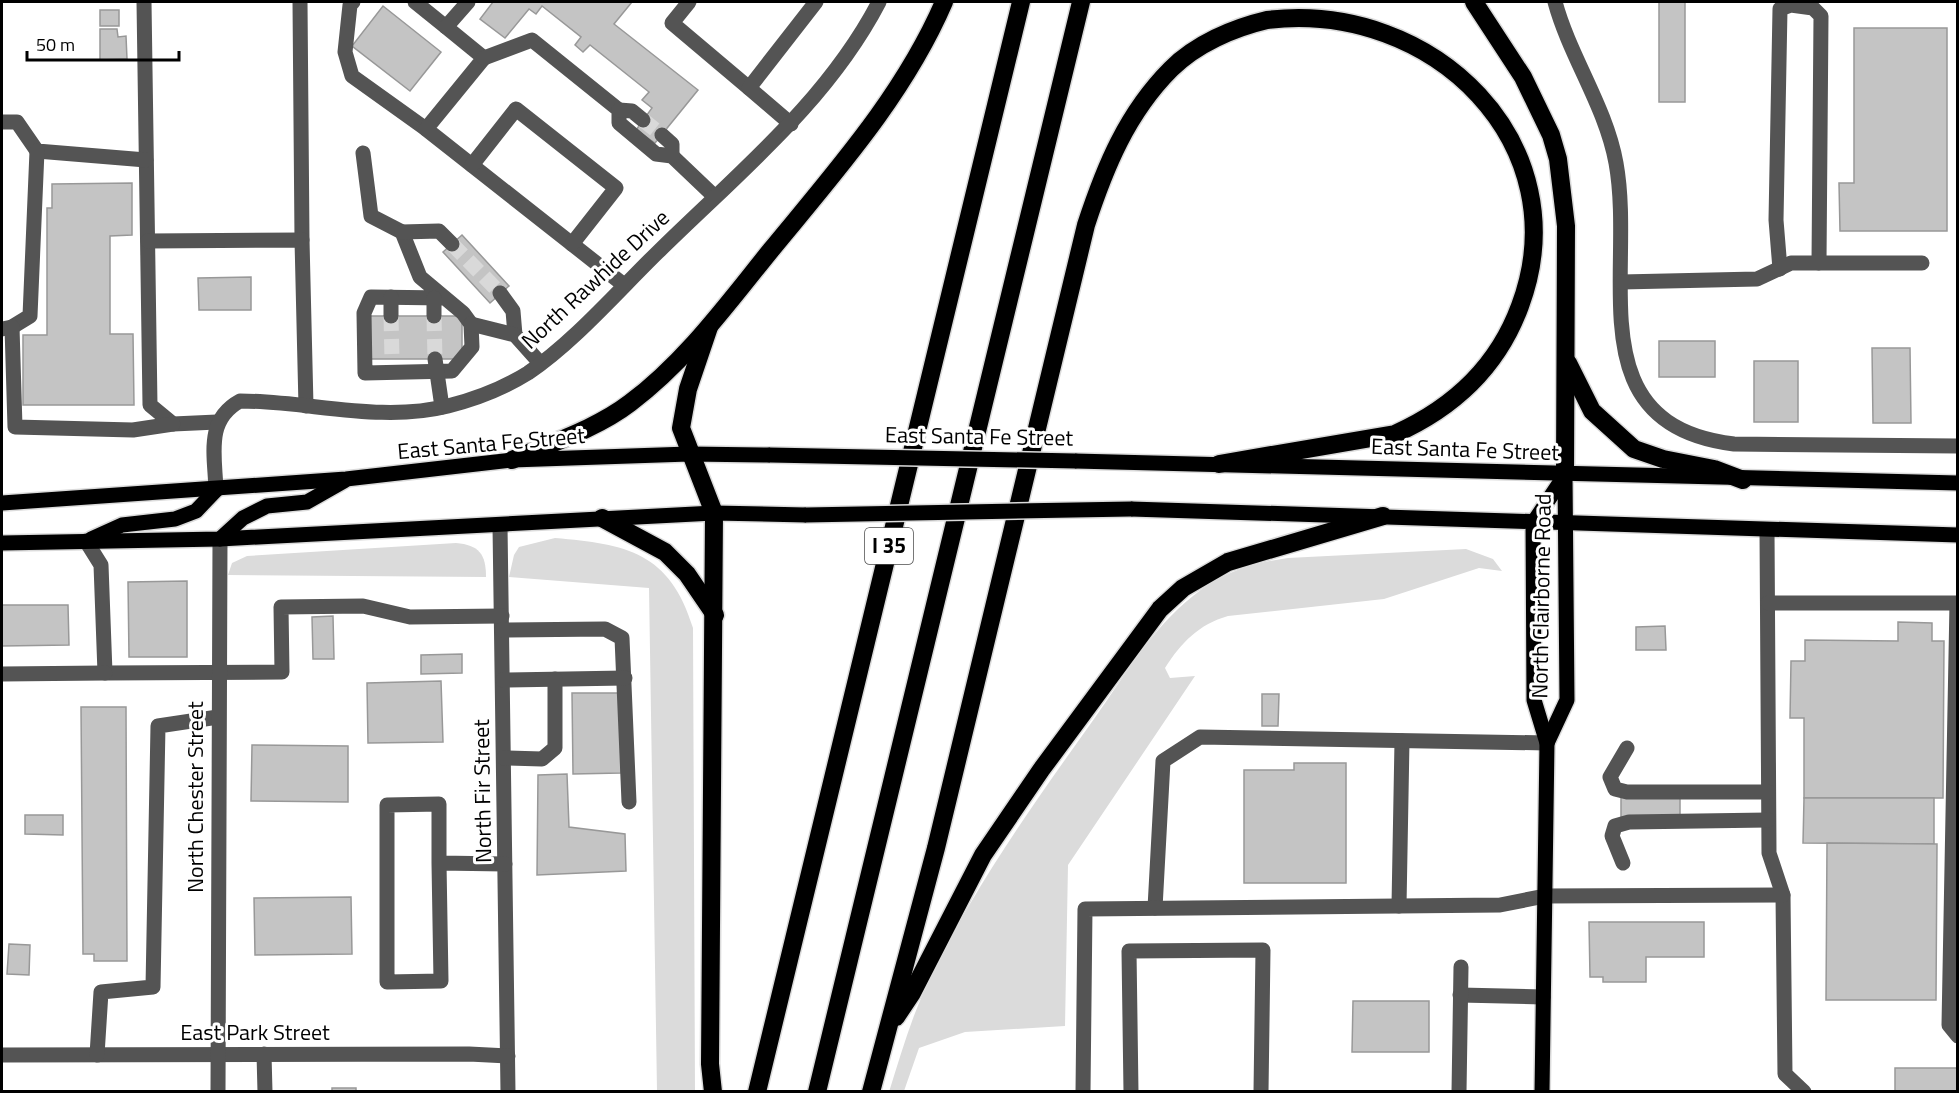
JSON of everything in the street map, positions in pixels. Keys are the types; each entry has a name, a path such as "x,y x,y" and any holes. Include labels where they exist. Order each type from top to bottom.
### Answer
{"highway":[{"path":"512,460 603,420 628,405 663,375 709,327 874,120 911,66 944,2"},
{"name":"I 35","path":"757,1092 1021,2"},
{"name":"I 35","path":"817,1092 1081,2"},
{"path":"1474,2 1523,77 1551,135 1558,159 1566,226 1565,475"},
{"path":"871,1092 936,848 1086,225 1114,150 1134,113 1173,67 1225,34 1251,24 1306,15 1361,20 1391,27 1432,48 1464,72 1483,92 1515,143 1532,199 1534,232 1532,262 1515,319 1504,342 1469,386 1444,408 1419,423 1395,434 1219,464"},
{"path":"709,327 683,410 681,428 714,513 710,1064 713,1092"},
{"path":"1567,362 1592,411 1635,449 1663,459 1714,469 1743,480"},
{"path":"887,1031 912,993 983,855 1054,751 1160,609 1184,588 1228,562 1383,516"},
{"path":"602,518 665,552 687,574 715,615"}],"main road":[{"name":"East Santa Fe Street","path":"2,503 216,490 346,479 512,460 689,453 1219,464 1743,480 1958,483"},
{"name":"North Clairborne Road","path":"1542,1092 1547,743 1534,700 1533,523 1565,475"},
{"name":"North Clairborne Road","path":"1547,743 1567,700 1565,475"},
{"path":"220,539 243,518 267,506 307,502 346,479"},
{"path":"86,541 122,525 175,519 196,511 216,490"},
{"path":"2,543 220,539 714,513 806,515 1131,509 1958,535"}],"street":[{"path":"144,2 150,405 173,424"},
{"path":"300,2 306,405"},
{"path":"353,2 349,13 345,52 352,75 426,129 624,285"},
{"path":"415,2 484,58"},
{"path":"446,27 468,2"},
{"path":"689,2 672,23 791,124"},
{"path":"749,88 816,2"},
{"name":"North Rawhide Drive","path":"217,422 226,409 240,402 392,412 442,407 504,386 540,363 791,124 837,70 879,2"},
{"path":"1555,2 1573,56 1599,111 1616,162 1621,214 1621,340 1640,394 1667,424 1709,441 1734,444 1958,446"},
{"path":"1780,268 1776,220 1780,9 1791,5 1813,8 1821,16 1819,263"},
{"path":"426,129 484,58 532,40 619,110 632,111 643,120"},
{"path":"472,165 516,109 616,188 572,244"},
{"path":"619,110 619,123 656,154 672,156 714,196"},
{"path":"2,122 17,122 37,151 30,316 7,328 15,427 133,430 173,424 217,422 216,490"},
{"path":"662,135 672,144 672,156"},
{"path":"37,151 146,160"},
{"path":"363,153 371,216 402,232 439,231 453,244"},
{"path":"402,232 420,277 439,298 463,313 471,324 472,347 453,371 435,365 391,366 365,373 364,313 371,297 439,298"},
{"path":"148,241 302,240"},
{"path":"1621,282 1757,279 1791,263 1922,263"},
{"path":"501,293 513,311 515,335"},
{"path":"391,297 391,316"},
{"path":"434,316 439,298"},
{"path":"471,324 515,335 540,363"},
{"path":"435,365 442,407"},
{"name":"North Fir Street","path":"501,526 508,1092"},
{"path":"1767,530 1768,853 1783,895 1785,1074 1798,1089"},
{"name":"North Chester Street","path":"218,1092 220,539"},
{"path":"86,541 101,565 105,673"},
{"path":"1767,603 1958,603 1949,1025 1958,1036"},
{"path":"2,674 282,672 281,607 363,606 410,617 605,629 622,638 628,802"},
{"path":"503,680 625,678"},
{"path":"504,758 542,759 555,748 555,680"},
{"path":"98,1055 101,992 153,987 158,726 218,717"},
{"path":"1155,908 1163,761 1200,737 1547,743"},
{"path":"1399,906 1402,741"},
{"path":"1627,748 1610,777 1615,789 1627,792 1768,792"},
{"path":"439,804 439,863 441,981 387,982 387,805 439,804"},
{"path":"1623,863 1612,836 1615,826 1629,822 1768,820"},
{"path":"439,863 506,864"},
{"path":"1083,1092 1085,909 1512,904 1545,896 1783,895"},
{"path":"1131,1092 1129,951 1263,950 1261,1092"},
{"path":"1459,1092 1461,967"},
{"path":"1460,995 1543,997"},
{"path":"264,1054 265,1092"},
{"name":"East Park Street","path":"2,1055 469,1054 508,1056"}],"shaded area":[{"path":"555,538 603,544 624,549 642,557 658,568 672,583 693,628 695,1091 657,1091 649,588 509,577 514,555 519,547"},
{"path":"456,543 470,546 480,552 485,562 486,577 228,575 232,563 247,556"},
{"path":"1466,549 1493,559 1502,571 1479,568 1384,599 1228,616 1208,624 1192,636 1165,668 1170,678 1195,676 1068,865 1065,1026 965,1032 919,1048 904,1091 889,1092 925,989 982,884 1025,817 1128,670 1164,623 1178,609 1215,581 1238,570 1262,563 1288,558"}],"building":[{"path":"493,2 632,2 614,24 698,90 655,143 636,130 652,108 642,100 649,92 590,45 583,52 575,45 581,37 542,6 536,14 529,9 505,38 480,19"},
{"path":"1659,2 1685,2 1685,102 1659,102"},
{"path":"383,6 441,52 410,91 352,46"},
{"path":"100,10 119,10 119,26 100,26"},
{"path":"1854,28 1947,28 1947,231 1840,231 1839,183 1854,183"},
{"path":"100,29 117,29 118,37 126,36 127,59 100,60"},
{"path":"132,183 132,235 110,236 110,334 133,334 134,405 23,405 23,335 47,335 47,208 52,208 52,184"},
{"path":"462,235 509,286 490,303 443,252"},
{"path":"251,277 251,310 199,310 198,278"},
{"path":"369,316 462,316 462,359 369,359"},
{"path":"1659,341 1715,341 1715,377 1659,377"},
{"path":"1872,348 1910,348 1911,423 1873,423"},
{"path":"1754,361 1798,361 1798,422 1754,422"},
{"path":"187,581 187,657 129,657 128,582"},
{"path":"2,605 68,605 69,645 2,646"},
{"path":"333,616 334,659 313,659 312,617"},
{"path":"1898,622 1932,623 1932,641 1944,641 1943,798 1804,798 1804,718 1790,718 1791,661 1805,661 1805,640 1898,641"},
{"path":"1665,626 1666,650 1636,650 1636,627"},
{"path":"462,654 462,673 421,674 421,655"},
{"path":"441,681 443,742 368,743 367,683"},
{"path":"572,693 620,693 621,773 573,774"},
{"path":"1262,694 1279,694 1278,726 1262,726"},
{"path":"81,707 126,707 127,961 94,961 94,954 83,954"},
{"path":"252,745 348,746 348,802 251,801"},
{"path":"1294,763 1346,763 1346,883 1244,883 1244,770 1294,770"},
{"path":"567,774 569,827 625,834 626,871 537,875 538,775"},
{"path":"1621,796 1680,796 1680,817 1621,817"},
{"path":"1804,798 1934,798 1934,844 1803,843"},
{"path":"25,815 63,815 63,835 25,834"},
{"path":"1827,843 1937,844 1936,1000 1826,1000"},
{"path":"351,897 352,954 255,955 254,898"},
{"path":"1589,922 1704,922 1704,957 1646,957 1646,982 1603,982 1603,977 1590,977"},
{"path":"9,944 30,945 29,975 7,974"},
{"path":"1353,1001 1429,1001 1429,1052 1352,1052"},
{"path":"1895,1068 1958,1068 1958,1092 1895,1092"},
{"path":"332,1088 356,1088 356,1092 332,1092"}],"tunnel":[{"path":"643,120 662,135"},
{"path":"452,244 500,293"},
{"path":"391,316 392,359"},
{"path":"434,316 435,359"}]}
